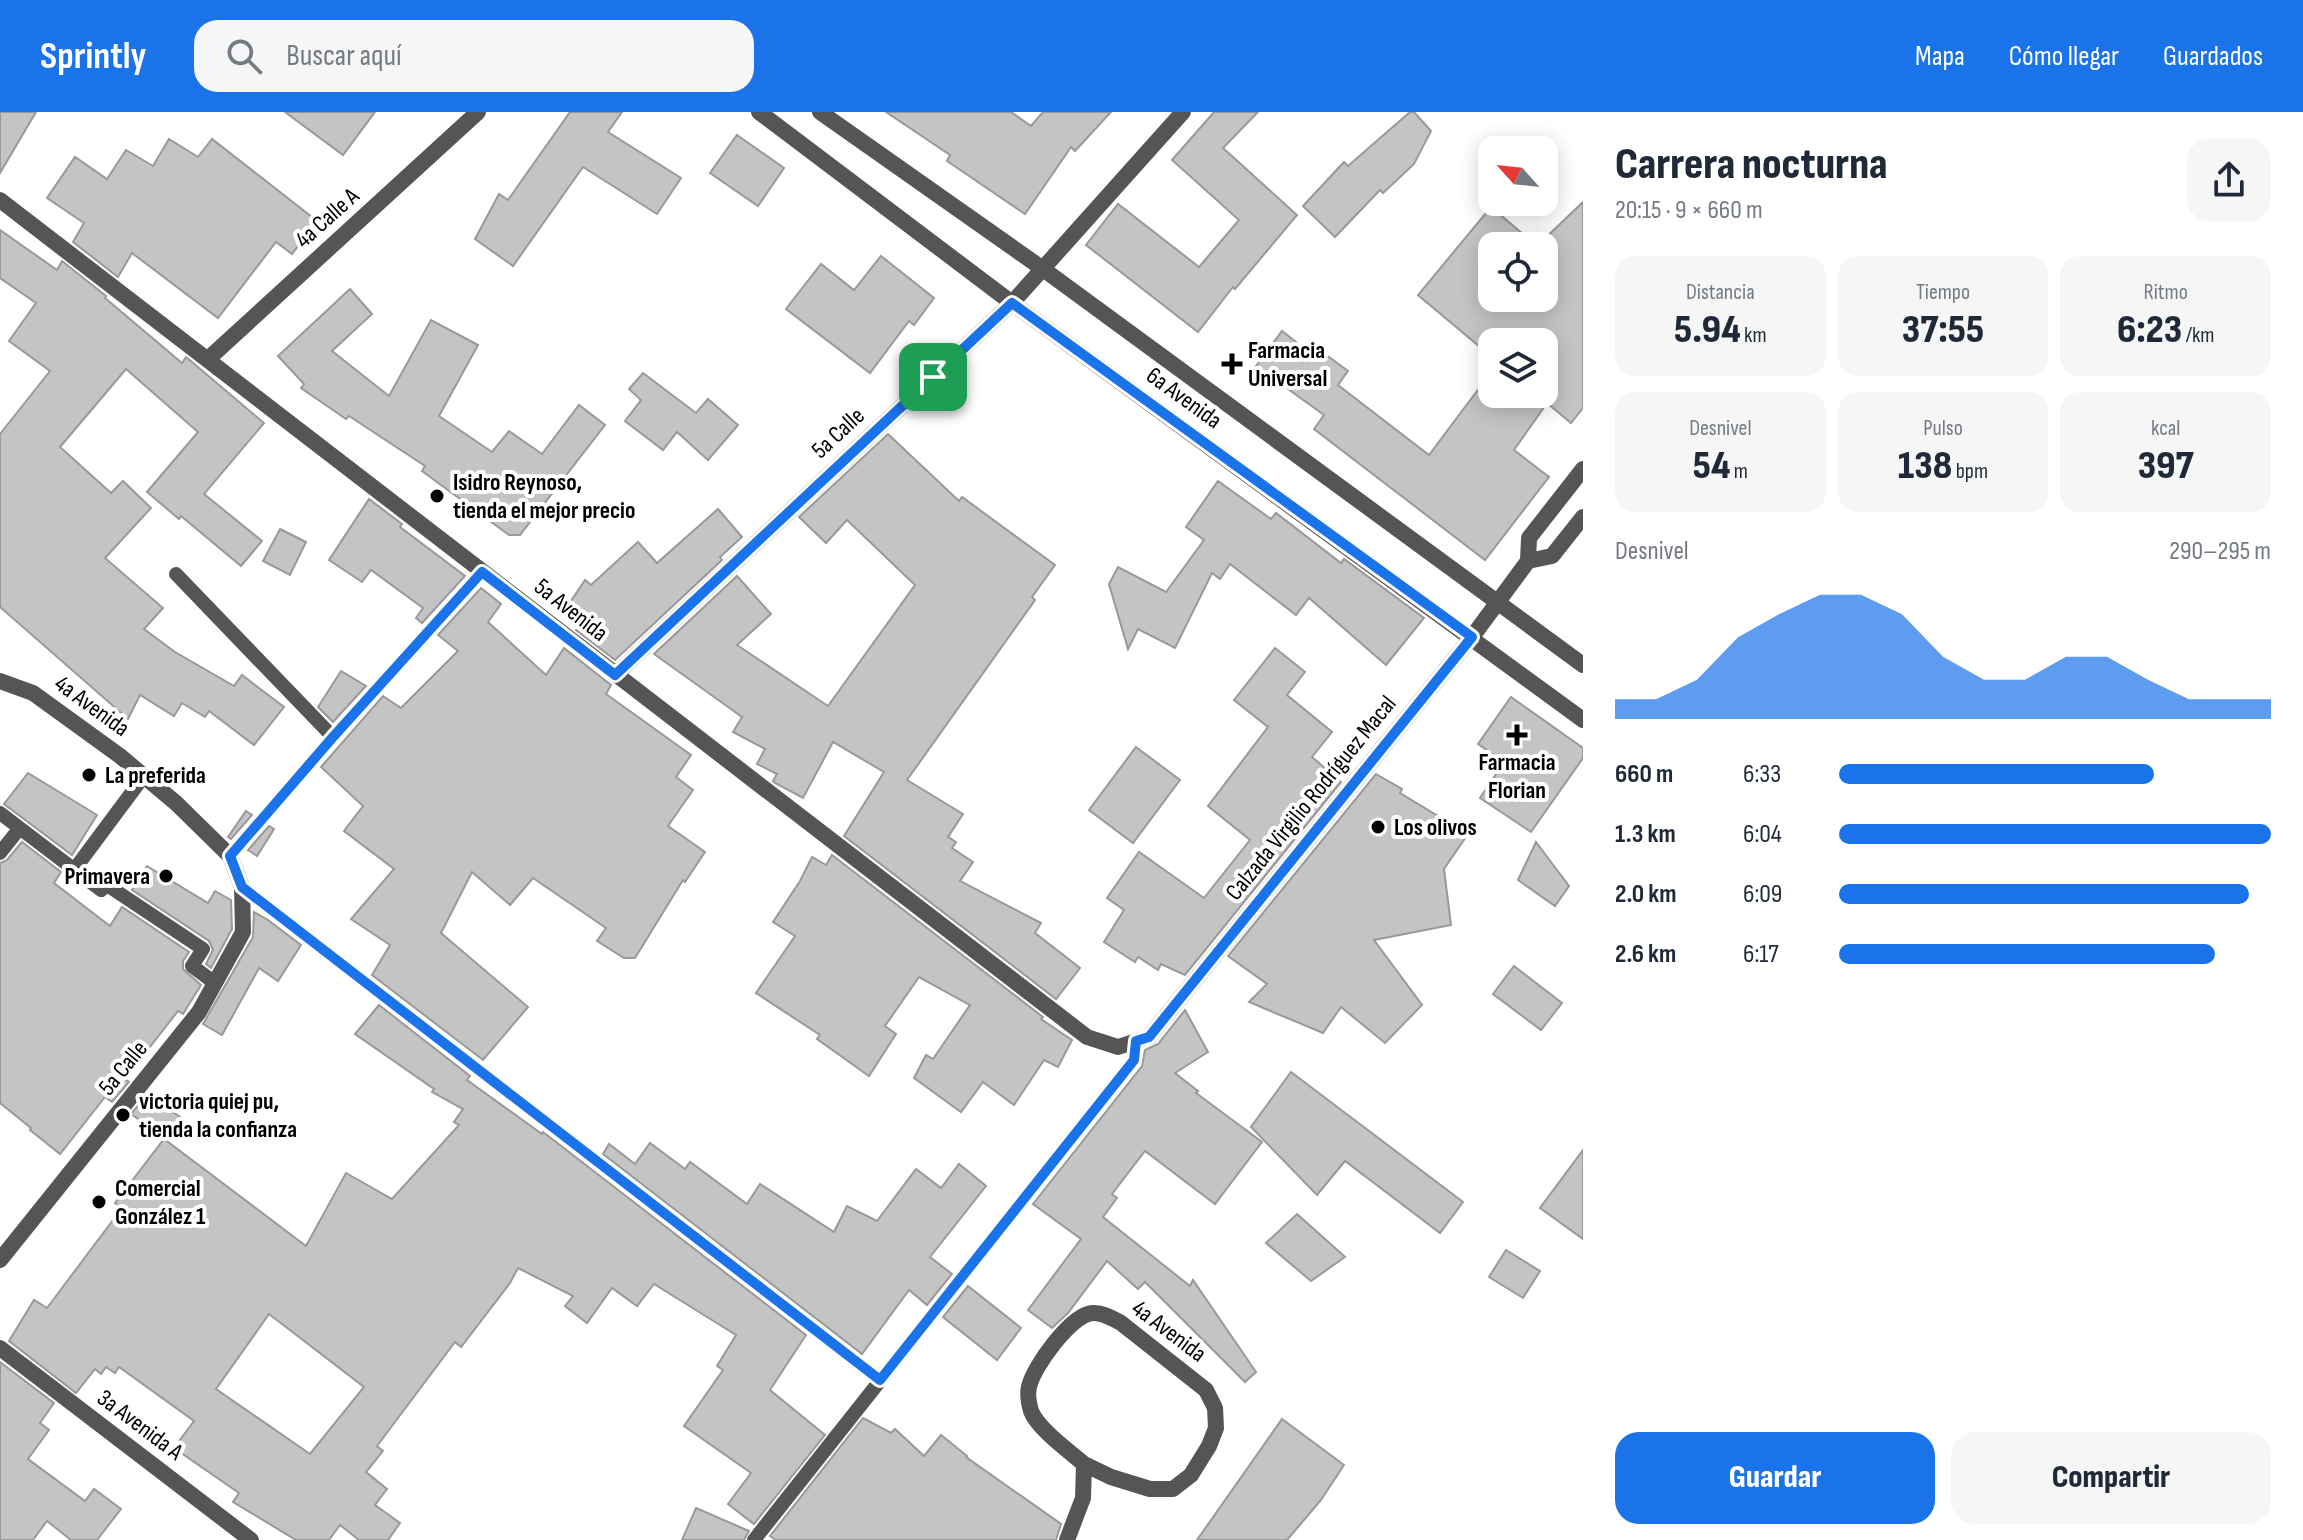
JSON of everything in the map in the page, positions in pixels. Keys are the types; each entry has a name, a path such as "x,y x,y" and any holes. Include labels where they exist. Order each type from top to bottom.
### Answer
{"street":[{"name":"4a Calle A","path":"208,359 478,112"},
{"name":"6a Avenida","path":"759,112 1012,303 1583,720"},
{"name":"6a Avenida","path":"820,112 1043,269 1583,665"},
{"name":"5a Calle","path":"615,675 1012,303 1183,112"},
{"name":"5a Avenida","path":"0,200 1087,1037 1118,1047"},
{"name":"Calzada Virgilio Rodríguez Macal","path":"1118,1047 1149,1037 1472,637 1528,561 1529,538 1583,469"},
{"name":"Calzada Virgilio Rodríguez Macal","path":"1528,561 1552,556 1583,517"},
{"name":"4a Avenida","path":"0,681 33,693 120,756 176,803 230,856 242,887"},
{"name":"5a Calle","path":"0,1260 199,1012 243,932 242,887"},
{"name":"4a Avenida","path":"1091,1313 1107,1315 1121,1323 1206,1390 1215,1408 1216,1428 1191,1475 1173,1489 1150,1489 1111,1477 1084,1464 1033,1416 1028,1387 1035,1371 1059,1337 1077,1318 1091,1313"},
{"name":"3a Avenida A","path":"0,1348 251,1540"},
{"path":"1067,1540 1083,1498 1084,1464"}],"lane":[{"path":"230,856 482,572"},
{"path":"176,574 333,737"},
{"path":"74,870 144,776"},
{"path":"0,813 101,890 107,885 203,949 192,966 215,983"},
{"path":"0,853 19,829"},
{"path":"242,887 880,1380"},
{"path":"754,1540 1134,1060 1136,1041"}],"building":[{"path":"0,112 36,112 0,173"},
{"path":"285,112 375,112 343,155"},
{"path":"570,112 622,112 608,132 681,178 657,214 583,167 513,266 475,239 499,194 508,200"},
{"path":"886,112 1011,112 1031,126 1043,112 1111,112 1075,151 1071,147 1025,214 947,161 950,155"},
{"path":"1214,112 1258,112 1223,148 1297,215 1198,332 1086,245 1118,204 1199,267 1239,220 1172,160"},
{"path":"1410,112 1414,112 1431,131 1414,164 1383,193 1380,190 1335,237 1303,206 1344,162 1348,166"},
{"path":"737,135 784,168 758,206 710,173"},
{"path":"169,139 198,157 212,139 317,221 292,254 276,242 218,318 132,253 118,277 73,242 84,223 47,198 75,157 107,179 126,150 153,166"},
{"path":"1583,202 1583,408 1571,423 1553,408 1558,408 1558,328 1478,328 1478,345 1418,295 1484,216 1502,216 1520,232 1478,232 1478,312 1558,312 1558,232 1552,232"},
{"path":"0,230 57,270 62,261 182,363 186,357 264,423 204,494 262,541 241,566 147,492 198,432 126,369 60,447 111,493 123,481 151,508 105,558 163,608 144,629 175,652 234,686 242,675 284,707 254,745 209,711 205,717 182,703 174,716 140,695 128,719 0,607 0,434 50,371 9,341 36,303 0,278"},
{"path":"881,256 934,298 914,325 909,321 870,373 786,309 821,264 854,290"},
{"path":"350,289 372,314 332,351 389,396 431,320 478,345 439,416 492,452 509,431 542,454 579,405 605,425 520,535 509,535 422,471 425,466 301,388 304,384 278,356"},
{"path":"1282,331 1305,349 1310,343 1348,371 1338,385 1429,455 1478,390 1478,408 1543,408 1514,450 1549,477 1485,560 1314,429 1324,415 1256,366"},
{"path":"643,373 696,413 708,399 738,425 708,460 677,432 663,450 625,421 641,400 629,389"},
{"path":"888,434 959,501 962,497 1055,565 1032,597 1035,600 907,780 963,814 948,837 956,842 952,848 973,862 960,881 1041,923 1035,933 1080,968 1056,999 844,836 884,772 833,742 803,798 775,783 777,774 757,764 765,749 733,732 742,717 654,654 737,576 771,614 737,645 828,706 915,585 847,520 826,543 799,517"},
{"path":"1218,481 1271,519 1276,513 1341,563 1344,559 1424,618 1386,665 1309,598 1296,615 1230,564 1220,579 1212,573 1175,648 1138,629 1128,649 1109,584 1118,567 1166,592 1204,540 1186,527"},
{"path":"369,499 402,524 400,527 465,576 422,623 416,618 423,608 371,570 362,582 329,560"},
{"path":"718,509 742,537 720,557 722,560 615,660 576,630 586,615 569,604 585,580 591,585 638,542 657,563"},
{"path":"280,529 306,542 290,575 263,561"},
{"path":"481,588 501,604 488,622 546,675 564,648 611,685 606,694 691,755 676,777 693,790 668,826 705,852 685,882 683,880 635,958 624,958 597,941 606,928 533,878 510,905 472,872 441,933 528,1007 483,1060 372,975 390,945 351,919 394,869 344,831 363,806 321,767 383,696 401,708 458,651 438,635"},
{"path":"1275,648 1305,672 1287,695 1332,732 1312,757 1341,782 1185,975 1161,964 1158,970 1138,957 1135,962 1104,942 1124,910 1107,898 1139,852 1204,898 1250,840 1208,806 1268,727 1234,700"},
{"path":"341,671 366,686 333,722 318,707"},
{"path":"1511,697 1583,748 1583,758 1531,832 1480,798 1504,762 1478,744"},
{"path":"1136,747 1180,780 1133,843 1089,810"},
{"path":"28,773 97,815 72,855 4,804"},
{"path":"1376,774 1402,789 1400,793 1468,834 1444,869 1451,925 1374,940 1422,1005 1385,1043 1341,1007 1323,1033 1249,1002 1267,984 1228,956"},
{"path":"246,811 252,815 231,839 228,837"},
{"path":"269,826 274,829 257,856 248,850"},
{"path":"22,842 61,872 54,883 110,926 122,907 189,952 183,961 183,969 201,985 183,1014 178,1011 125,1079 129,1082 112,1102 105,1097 60,1154 0,1103 0,863 7,860"},
{"path":"1536,842 1569,886 1555,906 1518,880"},
{"path":"832,855 1072,1040 1058,1067 1044,1060 1014,1105 983,1082 961,1112 914,1078 926,1055 933,1059 970,1005 919,977 885,1026 896,1034 869,1076 817,1039 820,1035 756,993 795,936 773,922 812,857 826,865"},
{"path":"147,866 208,903 215,891 231,900 232,929 211,968 206,964 213,950 209,941 132,890"},
{"path":"254,912 301,945 278,981 259,968 222,1035 203,1024 253,937"},
{"path":"1514,966 1562,1003 1541,1030 1493,994"},
{"path":"379,1005 470,1076 467,1080 543,1132 806,1335 770,1390 825,1435 754,1524 728,1504 751,1473 684,1426 723,1370 717,1366 736,1335 654,1284 637,1306 612,1288 587,1323 565,1306 573,1296 518,1268 461,1347 455,1342 377,1446 383,1451 366,1472 387,1489 375,1505 400,1523 388,1540 359,1540 340,1525 329,1540 296,1540 233,1502 239,1493 174,1448 194,1421 119,1367 115,1373 106,1367 101,1374 95,1369 76,1393 9,1341 34,1300 47,1308 122,1208 115,1203 164,1139 306,1246 346,1173 392,1199 459,1125 454,1122 463,1109 432,1092 434,1089 355,1034","holes":["269,1314 364,1387 310,1454 216,1389"]},
{"path":"1185,1010 1208,1052 1175,1073 1198,1091 1196,1093 1262,1142 1215,1204 1145,1151 1112,1194 1117,1198 1103,1217 1190,1286 1193,1280 1256,1372 1245,1382 1145,1282 1138,1289 1107,1261 1068,1313 1052,1328 1028,1310 1081,1239 1033,1204 1142,1066 1145,1050 1158,1044"},
{"path":"1291,1072 1463,1202 1440,1233 1345,1161 1317,1195 1251,1127"},
{"path":"147,1094 183,1119 169,1140 131,1114"},
{"path":"650,1143 685,1169 690,1162 747,1204 760,1184 834,1232 847,1206 877,1221 916,1169 941,1188 959,1164 986,1186 930,1257 952,1274 927,1305 909,1290 862,1354 603,1154 609,1144 635,1164"},
{"path":"1583,1150 1583,1239 1540,1208"},
{"path":"1297,1214 1345,1257 1311,1281 1266,1243"},
{"path":"1506,1250 1540,1271 1523,1298 1489,1277"},
{"path":"968,1286 1021,1328 997,1360 943,1317"},
{"path":"0,1362 54,1403 40,1423 49,1430 28,1459 85,1501 94,1489 121,1509 97,1540 71,1540 47,1521 33,1540 0,1540"},
{"path":"863,1418 891,1433 895,1429 924,1456 941,1435 966,1457 1061,1524 1056,1540 776,1540 770,1536"},
{"path":"1282,1419 1344,1465 1321,1500 1287,1540 1197,1540"},
{"path":"696,1508 749,1531 744,1540 682,1540"}],"place":[{"name":"Farmacia Universal","path":"1232,364"},
{"name":"Isidro Reynoso, tienda el mejor precio","path":"437,496"},
{"name":"Farmacia Florian","path":"1517,735"},
{"name":"La preferida","path":"89,775"},
{"name":"Los olivos","path":"1378,827"},
{"name":"Primavera","path":"166,876"},
{"name":"victoria quiej pu, tienda la confianza","path":"123,1115"},
{"name":"Comercial González 1","path":"99,1202"}],"route":[{"path":"1012,303 1472,637 1149,1037 1136,1041 1134,1060 880,1380 242,887 230,856 482,572 615,675 933,377 1012,303"}]}
